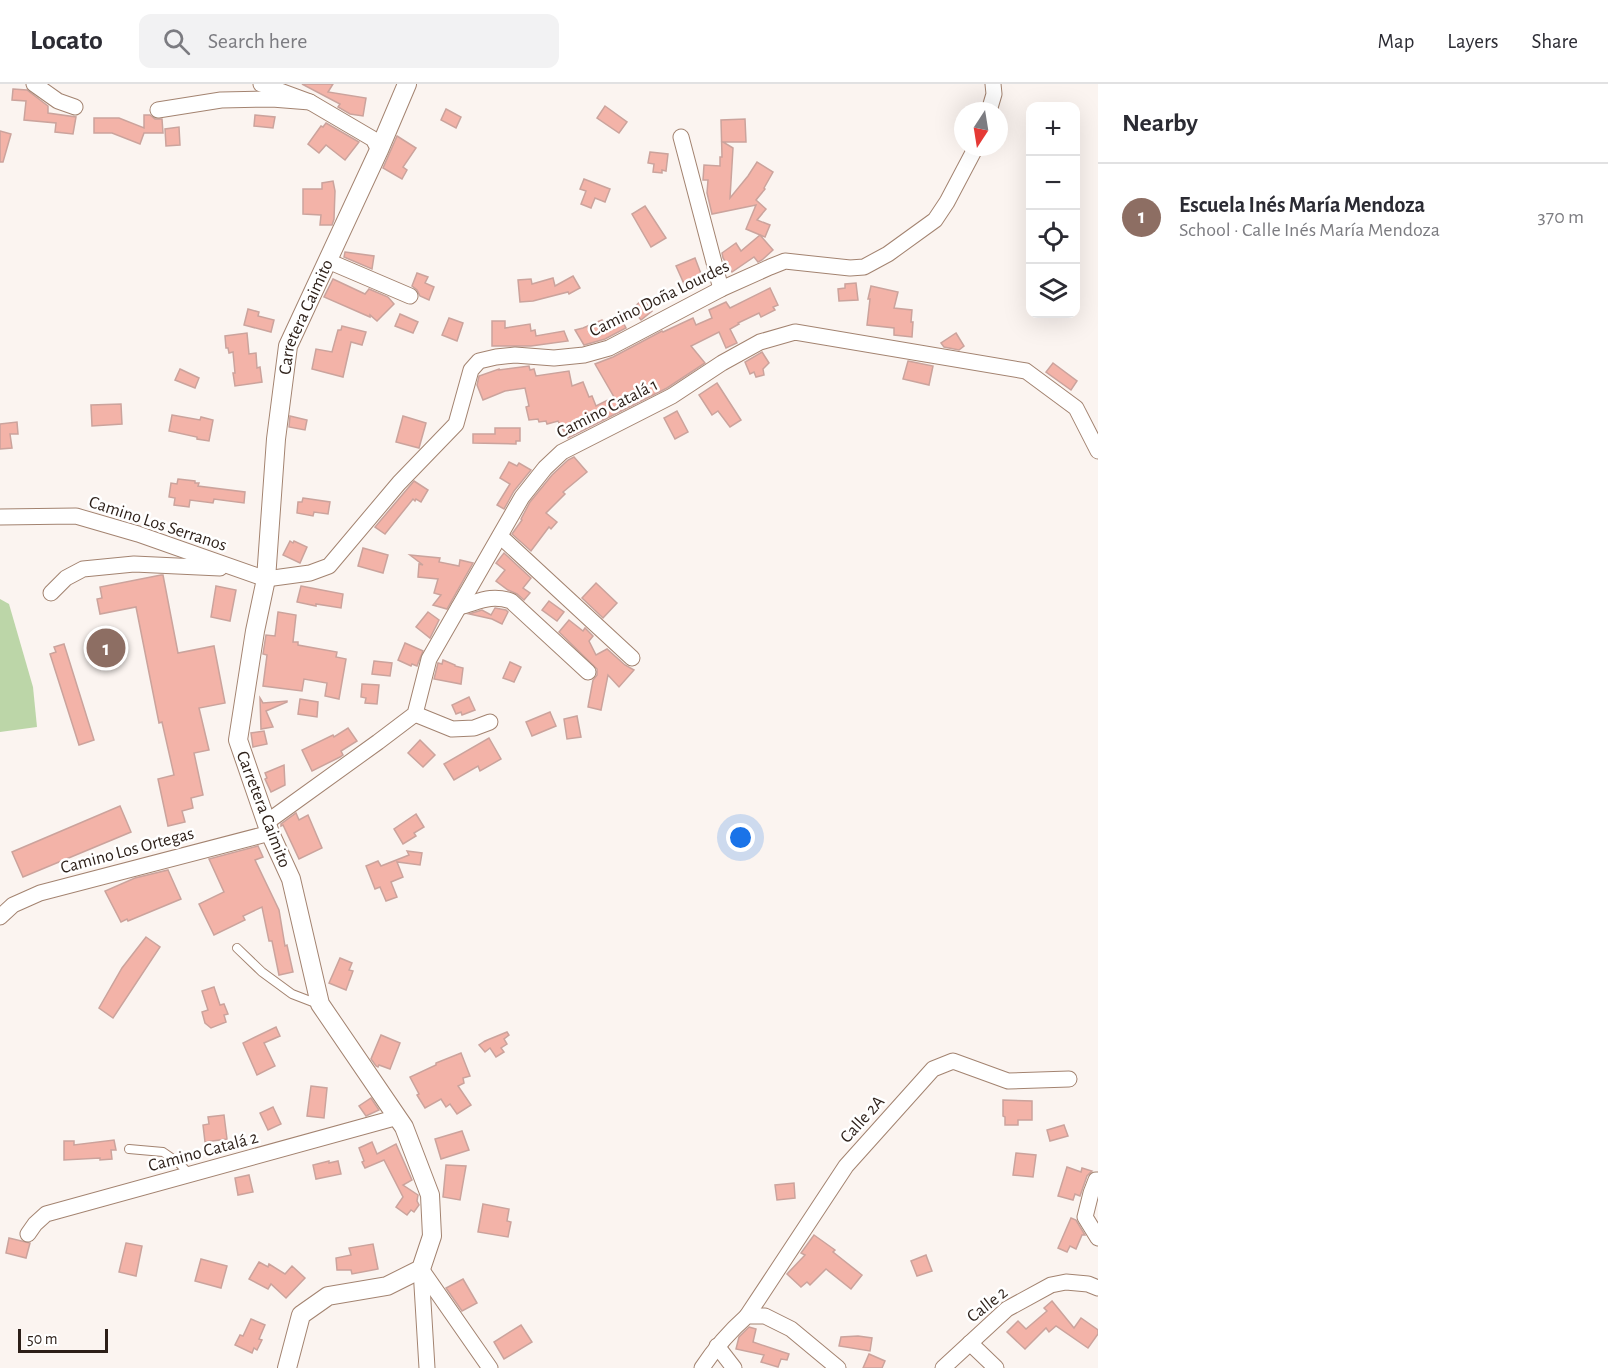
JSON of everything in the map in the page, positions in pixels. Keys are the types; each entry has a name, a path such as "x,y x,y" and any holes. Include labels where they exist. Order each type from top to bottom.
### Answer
{"street":[{"path":"34,84 58,101 75,107"},
{"path":"261,84 310,102 373,139 379,150"},
{"name":"Carretera Caimito","path":"407,84 379,150 288,346 276,439 266,579 255,631 238,740 268,827 291,879 320,1004 404,1127 430,1195 432,1236 421,1269"},
{"path":"992,102 993,84"},
{"path":"158,110 221,100 272,99 310,102"},
{"path":"681,137 721,290"},
{"name":"Camino Doña Lourdes","path":"266,579 310,573 329,566 399,483 456,424 471,370 479,361 515,355 554,358 584,355 609,348 721,290 785,261 850,268 864,267 888,254 935,220 971,156"},
{"path":"328,261 410,296"},
{"name":"Camino Catalá 1","path":"415,714 429,659 522,497 545,468 562,452 672,396 722,363 760,342 795,333 1026,371 1076,408 1098,451"},
{"name":"Camino Los Serranos","path":"0,517 76,516 138,534 266,579"},
{"path":"500,536 632,658"},
{"path":"51,593 66,578 82,569 134,564 235,568"},
{"path":"459,607 483,599 499,597 511,601 588,672"},
{"path":"268,827 415,714 452,729 474,728 490,722"},
{"name":"Camino Los Ortegas","path":"0,917 13,904 40,893 268,827"},
{"name":"Calle 2A","path":"747,1316 846,1166 933,1069 953,1061 1008,1081 1069,1079"},
{"name":"Camino Catalá 2","path":"28,1234 34,1224 46,1214 398,1117"},
{"path":"1098,1180 1091,1193 1085,1217 1098,1239"},
{"path":"287,1368 301,1315 328,1296 387,1286 421,1269"},
{"path":"421,1269 427,1368"},
{"path":"421,1269 490,1368"},
{"name":"Calle 2","path":"943,1368 1007,1309 1051,1285 1066,1282 1088,1284 1098,1288"},
{"path":"702,1368 717,1346 747,1316 765,1316 791,1329 837,1368"},
{"path":"970,1343 996,1368"},
{"path":"717,1346 734,1368"}],"lane":[{"path":"237,948 262,972 292,994 320,1004"},
{"path":"129,1149 163,1152 179,1163 190,1175"}],"green space":[{"path":"0,599 9,604 33,687 37,727 0,732"}],"building":[{"path":"302,84 333,84 328,92 366,98 363,116 350,114 338,107 340,104"},
{"path":"13,89 27,90 48,106 48,113 76,117 73,134 55,132 56,123 24,120 26,101 12,100"},
{"path":"605,106 627,122 619,133 597,118"},
{"path":"446,109 461,117 456,128 441,120"},
{"path":"144,115 162,119 163,133 144,133 140,144 112,133 94,133 94,118 119,118 144,128"},
{"path":"255,115 275,117 273,128 254,126"},
{"path":"745,119 746,142 723,142 733,148 730,198 757,162 773,172 765,189 756,200 766,209 757,220 770,225 765,237 746,229 756,205 712,214 707,193 708,180 703,180 704,165 720,166 720,157 722,157 721,120"},
{"path":"326,123 359,142 345,160 326,145 319,153 308,144 321,126 323,127"},
{"path":"179,127 180,145 166,146 165,129"},
{"path":"0,131 11,134 3,162 0,162"},
{"path":"397,136 416,148 403,167 407,170 402,179 383,168"},
{"path":"650,152 668,154 666,171 653,172 654,164 648,163"},
{"path":"584,179 610,189 605,202 595,198 591,208 581,204 586,191 580,189"},
{"path":"333,181 334,219 332,225 320,225 321,215 303,214 303,189 322,189 322,183"},
{"path":"645,206 666,238 651,247 632,214"},
{"path":"760,235 773,250 762,260 758,262 754,257 732,272 722,253 736,243 741,251"},
{"path":"345,252 374,256 372,269 344,257"},
{"path":"695,258 703,279 685,286 676,266"},
{"path":"417,273 428,277 425,283 434,287 429,300 420,296 412,286"},
{"path":"573,276 580,288 569,294 568,292 520,302 518,280 531,279 532,284 553,278 555,286"},
{"path":"333,279 365,294 369,289 388,297 394,304 377,321 370,315 370,317 324,297"},
{"path":"856,283 858,300 839,301 838,289 845,288 845,284"},
{"path":"871,286 898,292 894,308 912,310 912,337 894,335 894,328 867,325"},
{"path":"770,288 778,305 773,307 775,310 761,317 759,313 730,329 737,343 726,348 719,332 691,346 705,363 667,388 568,438 558,421 547,424 546,421 539,422 538,419 529,420 525,388 505,391 483,400 477,385 479,376 499,369 529,366 530,370 534,369 536,376 569,371 572,386 583,382 589,397 592,396 596,406 614,397 595,364 693,318 696,325 712,318 709,310 726,302 730,308"},
{"path":"643,299 652,311 641,320 632,309"},
{"path":"248,309 259,312 258,316 274,320 271,332 244,325"},
{"path":"400,314 418,322 413,333 395,326"},
{"path":"620,317 626,328 605,339 584,345 575,330 602,320 605,325"},
{"path":"449,318 463,323 457,341 442,335"},
{"path":"492,321 505,321 505,328 530,324 531,331 535,330 536,336 564,331 568,341 531,346 492,346"},
{"path":"342,326 366,332 362,345 351,342 343,377 312,369 316,349 332,352 338,330 341,330"},
{"path":"247,333 249,354 256,353 257,368 260,367 262,382 235,386 233,352 229,353 226,348 225,336"},
{"path":"956,333 964,346 959,350 944,347 941,343"},
{"path":"762,352 769,363 763,369 764,375 756,377 754,372 750,374 745,362"},
{"path":"908,361 933,366 929,385 903,379"},
{"path":"1053,363 1077,381 1071,390 1046,372"},
{"path":"180,369 199,378 195,388 175,380"},
{"path":"717,383 741,420 730,427 718,411 712,415 699,395"},
{"path":"121,404 122,424 92,426 91,405"},
{"path":"677,411 688,432 675,439 664,418"},
{"path":"172,415 213,420 209,441 169,431"},
{"path":"290,416 307,420 305,430 289,427"},
{"path":"403,416 426,423 419,448 396,442"},
{"path":"17,422 18,434 10,434 12,448 0,449 0,424"},
{"path":"495,428 520,428 520,441 516,441 516,444 473,443 473,434 495,434"},
{"path":"574,457 587,472 563,492 565,494 546,513 557,522 551,529 549,527 531,551 512,534 522,520 530,502 552,475"},
{"path":"509,462 517,466 519,463 531,470 514,491 504,509 497,505 510,484 500,478"},
{"path":"178,479 195,481 199,483 198,486 245,492 244,503 214,499 213,503 190,500 189,507 174,505 175,498 169,497 171,483 177,484"},
{"path":"414,481 428,490 421,502 413,499 385,534 375,527"},
{"path":"303,498 330,502 328,514 314,512 313,516 297,513 298,502 302,502"},
{"path":"290,541 307,547 300,563 283,555"},
{"path":"363,548 388,555 383,573 358,566"},
{"path":"504,553 531,578 523,588 530,593 524,600 496,581 505,570 496,563"},
{"path":"410,555 440,558 439,562 459,566 460,560 473,563 447,609 433,605 441,595 434,593 438,579 418,577 419,564 423,565"},
{"path":"163,575 178,653 214,646 225,703 199,708 209,750 194,753 203,795 191,798 193,808 182,811 185,822 168,826 158,779 174,775 162,722 159,723 136,607 100,614 97,599 102,598 100,587"},
{"path":"596,583 617,603 603,618 582,598"},
{"path":"216,586 236,590 230,621 211,617"},
{"path":"301,586 343,594 341,608 297,602"},
{"path":"549,601 564,612 557,621 542,610"},
{"path":"495,608 508,612 502,624 492,619 469,614 482,610 491,615"},
{"path":"278,612 296,615 293,642 298,642 298,645 337,652 336,657 346,659 339,699 325,696 327,683 304,679 302,691 263,686 267,655 263,654 266,635 275,636"},
{"path":"428,612 439,620 430,638 416,627"},
{"path":"569,620 583,631 585,628 593,636 589,641 596,655 607,649 634,670 619,687 608,675 601,710 588,707 597,669 559,632"},
{"path":"405,643 423,651 417,666 412,664 411,666 398,660"},
{"path":"64,644 94,740 79,745 50,654 56,652 54,647"},
{"path":"443,660 463,668 461,684 434,679 438,663 442,664"},
{"path":"374,661 392,663 390,676 372,674"},
{"path":"510,662 521,667 514,682 503,678"},
{"path":"362,684 379,685 377,704 365,703 366,698 361,697"},
{"path":"469,697 475,710 462,715 461,712 456,714 452,705"},
{"path":"260,698 263,703 287,701 266,711 273,727 261,729"},
{"path":"300,699 318,702 317,717 298,714"},
{"path":"550,712 556,726 532,736 526,722"},
{"path":"577,716 581,737 567,739 564,719"},
{"path":"348,728 357,741 341,751 343,755 340,757 312,771 302,750 333,735 334,737"},
{"path":"264,731 267,744 253,747 251,733"},
{"path":"489,738 501,759 480,771 478,766 454,780 444,764"},
{"path":"420,740 435,755 423,767 408,753"},
{"path":"284,765 285,785 271,792 265,779 267,778 265,773"},
{"path":"120,806 131,832 23,877 12,852"},
{"path":"296,813 299,820 308,815 322,848 299,859 283,825 281,826"},
{"path":"416,814 424,827 414,833 416,836 403,844 394,829"},
{"path":"258,846 263,857 255,860 279,910 285,946 287,945 293,972 279,975 262,907 243,916 245,920 214,935 199,904 224,892 209,859"},
{"path":"407,851 422,853 420,865 397,862 403,877 391,882 397,897 386,901 380,887 375,889 366,866 378,861 381,866 409,855"},
{"path":"168,870 181,899 121,922 105,891 135,878"},
{"path":"146,937 160,947 113,1018 99,1008 122,968"},
{"path":"340,958 352,963 349,970 353,971 346,990 329,983"},
{"path":"214,987 220,1005 224,1004 228,1014 224,1015 226,1022 211,1028 205,1023 202,1012 208,1010 202,991"},
{"path":"276,1027 280,1036 264,1043 275,1066 257,1075 243,1043"},
{"path":"507,1032 509,1035 504,1039 507,1044 501,1048 504,1052 496,1057 490,1048 485,1052 479,1045 485,1041"},
{"path":"381,1035 400,1043 390,1069 376,1066 371,1059"},
{"path":"461,1053 470,1076 463,1078 464,1083 458,1086 471,1105 457,1114 450,1104 446,1107 441,1099 425,1108 410,1077"},
{"path":"311,1086 327,1088 324,1118 307,1116"},
{"path":"371,1098 379,1110 366,1116 359,1106"},
{"path":"1003,1100 1032,1101 1032,1120 1018,1120 1018,1125 1005,1125"},
{"path":"273,1107 281,1124 268,1130 260,1113"},
{"path":"224,1115 227,1139 205,1142 203,1125 209,1124 208,1117"},
{"path":"1064,1125 1068,1136 1050,1141 1047,1130"},
{"path":"462,1131 469,1150 441,1159 435,1139"},
{"path":"114,1140 116,1150 111,1150 112,1159 64,1160 64,1141 74,1141 74,1145"},
{"path":"372,1142 377,1154 396,1144 412,1180 403,1185 418,1195 419,1205 414,1212 411,1210 407,1215 396,1207 403,1197 384,1160 365,1168 359,1148"},
{"path":"1016,1153 1036,1155 1033,1177 1013,1175"},
{"path":"329,1161 329,1163 338,1161 341,1174 316,1179 313,1165"},
{"path":"446,1165 466,1166 460,1200 443,1197"},
{"path":"1067,1167 1081,1172 1082,1168 1092,1171 1087,1176 1080,1196 1075,1194 1073,1200 1058,1196"},
{"path":"249,1175 253,1192 238,1195 235,1178"},
{"path":"794,1183 795,1198 777,1200 775,1185"},
{"path":"483,1204 509,1209 507,1221 511,1222 508,1237 478,1232"},
{"path":"1071,1218 1076,1220 1085,1235 1082,1235 1076,1249 1070,1246 1067,1252 1058,1248"},
{"path":"814,1235 835,1250 833,1252 862,1275 851,1289 826,1269 810,1285 807,1282 801,1287 787,1274 805,1255 801,1253"},
{"path":"9,1238 30,1243 26,1258 6,1253"},
{"path":"126,1243 142,1246 136,1276 119,1272"},
{"path":"373,1244 378,1269 352,1274 351,1270 337,1270 336,1258 351,1255 349,1248"},
{"path":"926,1255 932,1271 917,1276 911,1261"},
{"path":"201,1259 227,1266 221,1288 195,1281"},
{"path":"259,1262 268,1267 269,1264 285,1274 292,1266 305,1278 286,1298 271,1284 268,1289 249,1279"},
{"path":"463,1279 477,1303 462,1311 446,1288"},
{"path":"1052,1301 1074,1328 1081,1318 1098,1330 1098,1334 1088,1348 1056,1326 1049,1332 1046,1328 1025,1349 1007,1332 1018,1321 1026,1329 1047,1311 1044,1308"},
{"path":"251,1319 265,1325 259,1339 262,1340 257,1350 254,1348 252,1353 235,1345 240,1335 243,1336"},
{"path":"521,1325 532,1342 504,1359 494,1342"},
{"path":"749,1327 756,1329 753,1342 789,1354 787,1360 781,1359 778,1367 761,1362 764,1355 736,1349 739,1337"},
{"path":"841,1337 872,1338 870,1351 839,1346"},
{"path":"869,1354 885,1361 882,1368 863,1368"}],"place":[{"name":"Escuela Inés María Mendoza","path":"106,648"}]}
